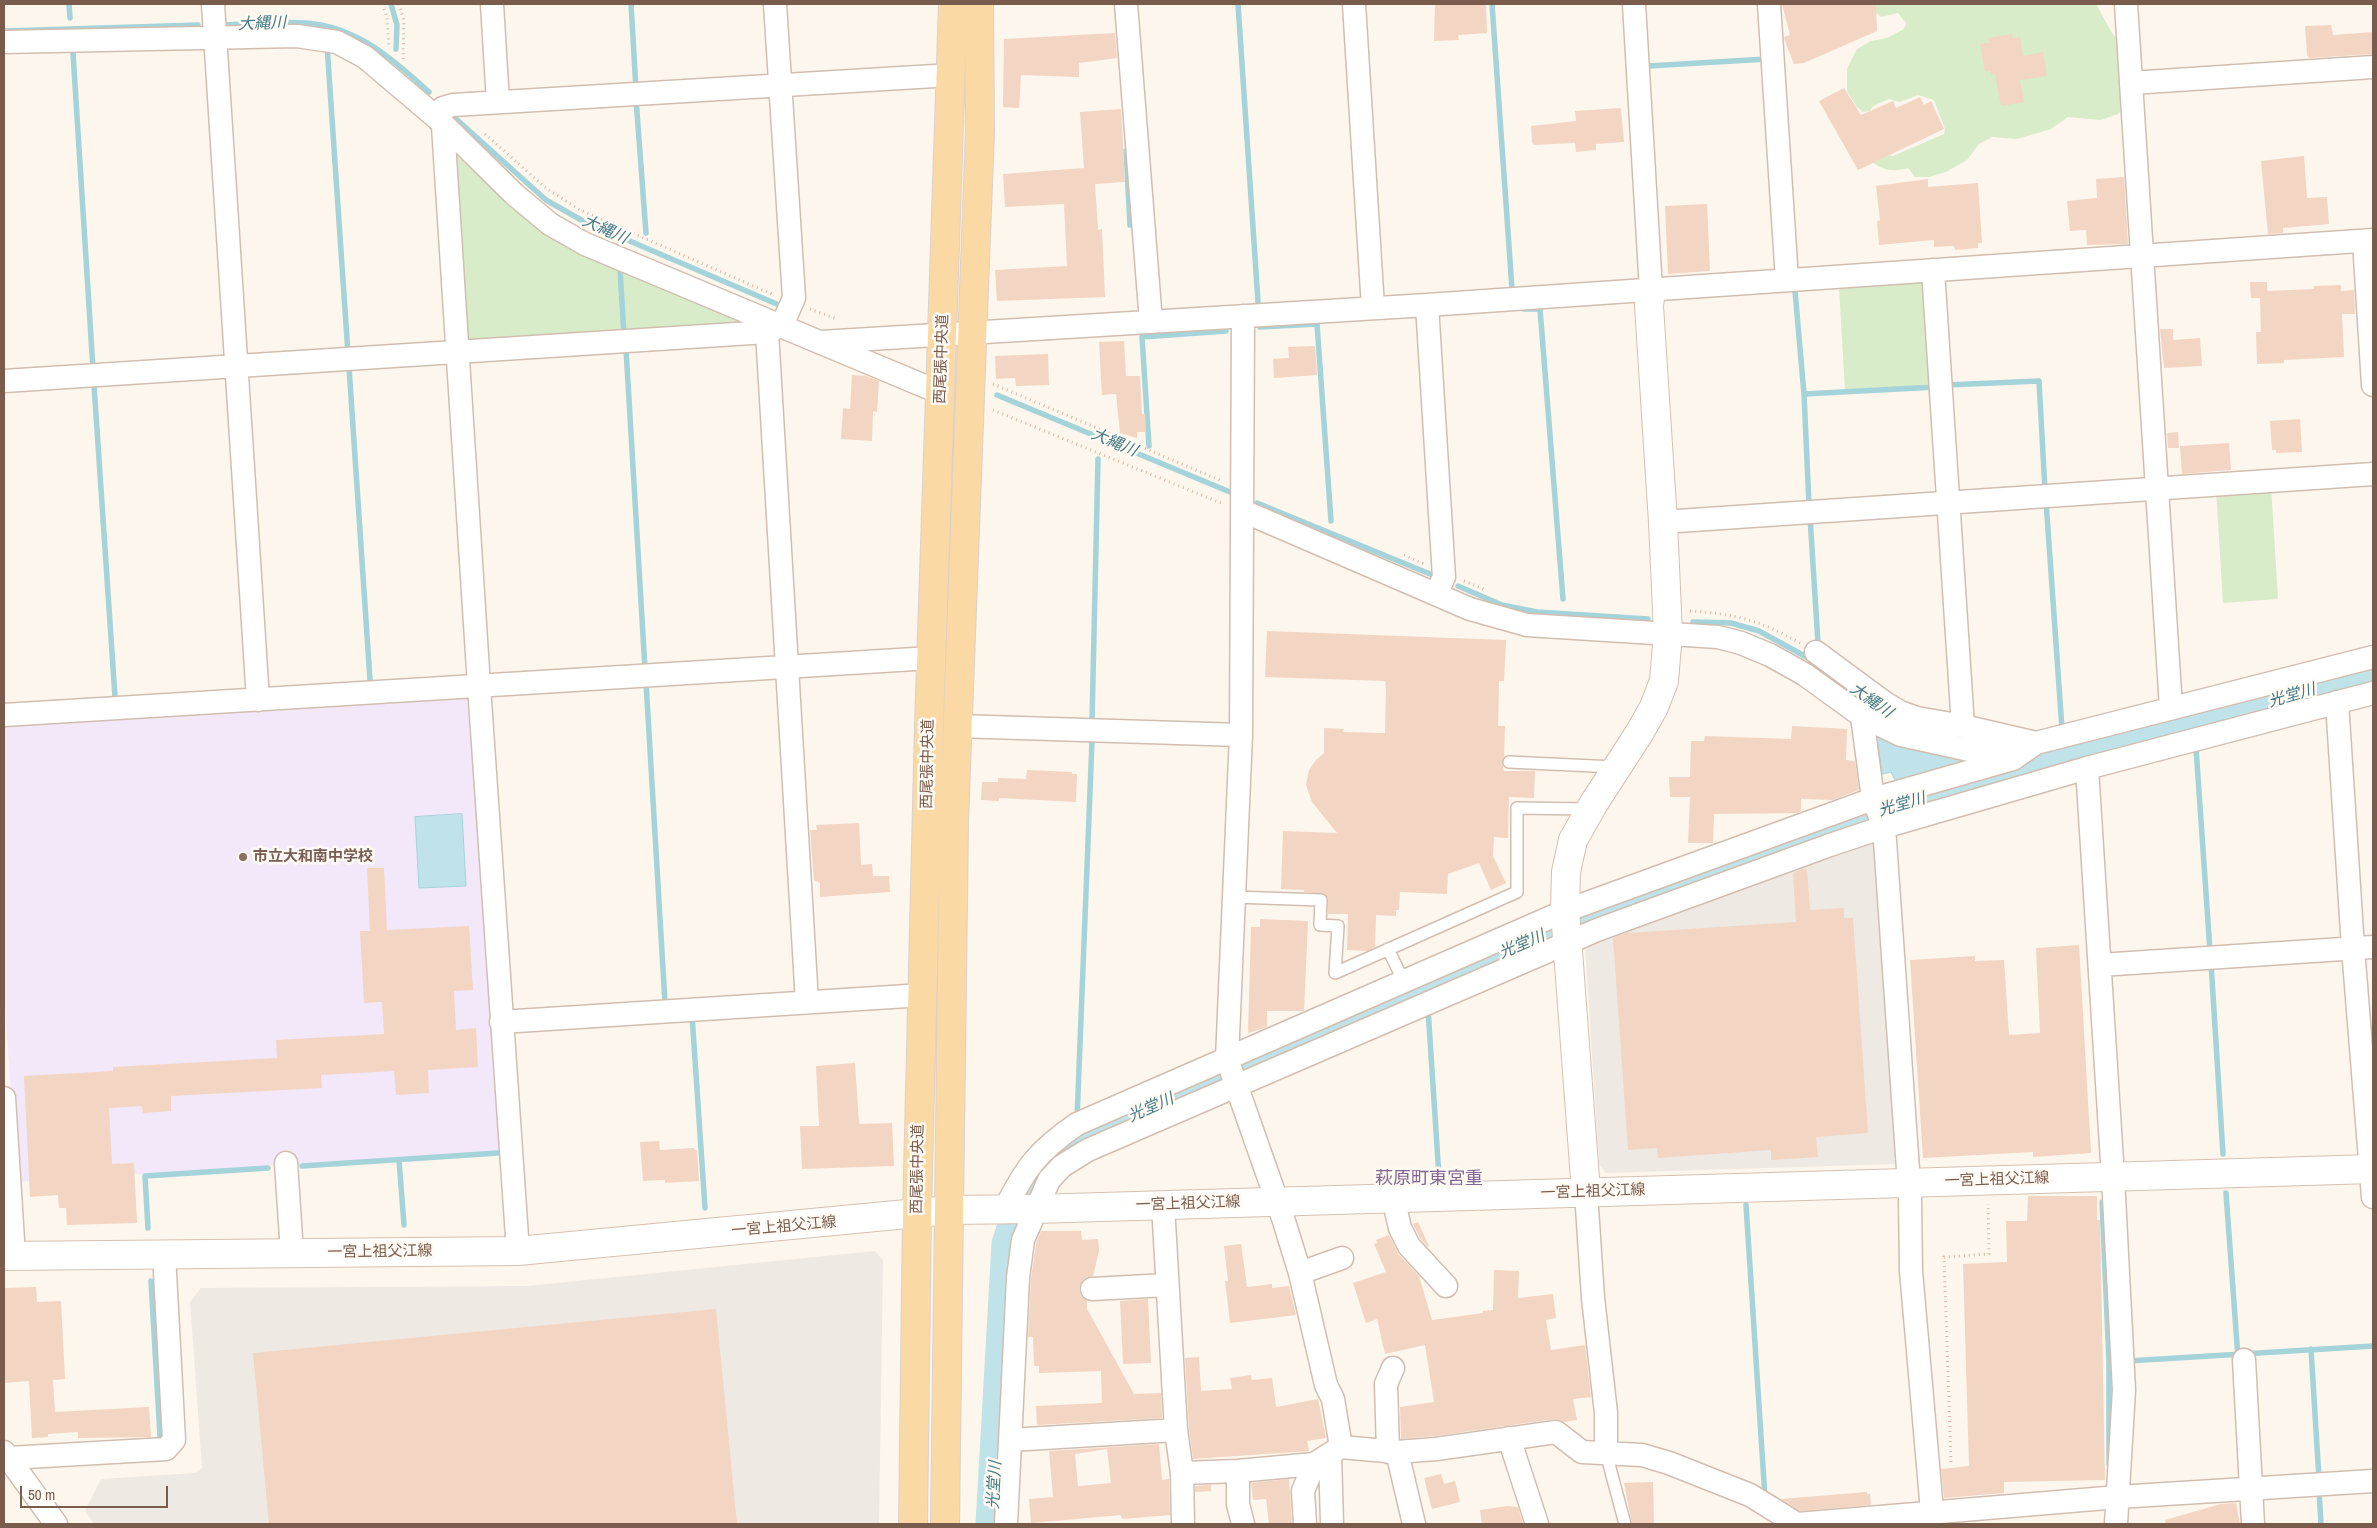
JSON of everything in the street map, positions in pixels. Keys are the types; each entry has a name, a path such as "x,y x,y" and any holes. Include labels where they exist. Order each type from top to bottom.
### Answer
{"main road":[{"name":"西尾張中央道","path":"913,1524 917,1214 931,658 953,4"},
{"name":"西尾張中央道","path":"945,1524 954,821 980,130 979,4"},
{"path":"1586,1192 1566,927 1566,872 1573,840 1590,809 1640,732 1664,681 1667,622 1663,522 1649,306 1652,290"},
{"name":"一宮上祖父江線","path":"9,1256 518,1251 949,1210 2372,1169"}],"street":[{"path":"212,4 258,700"},
{"path":"492,4 498,102"},
{"path":"774,4 794,298 774,329 788,667 807,1002"},
{"path":"1126,4 1151,322"},
{"path":"1354,4 1373,308"},
{"path":"1634,4 1652,290"},
{"path":"1769,4 1787,280"},
{"path":"2126,4 2171,708"},
{"path":"4,42 297,36 337,42 365,57 440,122 514,194 550,224 585,244 774,329 821,342 941,393"},
{"path":"2131,84 2373,68"},
{"path":"518,1251 458,352 440,122 443,108 453,105 498,102 951,75"},
{"path":"821,342 1427,305 2369,241 2373,385"},
{"path":"1933,270 1963,726"},
{"path":"1427,305 1444,572 1444,577 1436,594"},
{"path":"1243,316 1241,735 1234,896 1232,1073 1278,1202 1300,1273 1326,1385 1333,1399 1329,1455 1332,1524"},
{"path":"4,380 458,352 774,329"},
{"path":"1663,522 2373,474"},
{"path":"1243,511 1470,609 1527,625 1667,622 1741,643 1770,655 1804,674 1862,716 1901,734 2025,751"},
{"path":"1816,652 1884,703 1900,712 1916,718 1963,726 2025,751"},
{"path":"1006,1524 1018,1278 1023,1240 1021,1177 1032,1162 1058,1137 1077,1124 1232,1073 1566,927 1874,801 2025,751 2171,708 2373,656"},
{"path":"4,716 931,658"},
{"path":"1021,1209 1062,1166 1088,1150 1404,982 1566,927 1710,888 1884,826 2087,768 2373,693"},
{"path":"2337,702 2363,947 2373,1197"},
{"path":"1862,716 1874,801 1884,826 1908,1183 1911,1271 1932,1511"},
{"path":"958,726 1241,735"},
{"path":"2087,768 2113,1177 2124,1390 2116,1524"},
{"path":"2100,965 2363,947"},
{"path":"502,1022 923,995"},
{"path":"4,1098 9,1256"},
{"path":"286,1163 292,1253"},
{"path":"1586,1192 1592,1298 1606,1413 1606,1453"},
{"path":"1393,1198 1400,1228 1409,1246 1446,1286"},
{"path":"1163,1205 1176,1430 1182,1473 1183,1524"},
{"path":"6,1455 166,1449 174,1440 164,1254"},
{"path":"1300,1273 1342,1258"},
{"path":"1092,1289 1167,1285"},
{"path":"2244,1360 2253,1524"},
{"path":"1394,1368 1386,1384 1393,1452 1414,1524"},
{"path":"1010,1440 1176,1430"},
{"path":"1182,1473 1238,1471 1329,1455 1436,1449 1556,1432 1582,1452 1642,1455 1669,1464 1750,1495 1797,1524 1932,1511 2118,1497 2373,1481"},
{"path":"1509,1438 1537,1524"},
{"path":"6,1455 56,1524"},
{"path":"1305,1524 1303,1490 1329,1455"},
{"path":"1238,1471 1238,1504 1243,1524"}],"lane":[{"path":"1509,762 1617,768"},
{"path":"1234,896 1321,900 1320,925 1338,926 1335,973 1517,892 1517,808 1590,809"},
{"path":"1388,949 1404,982"},
{"path":"1606,1453 1625,1524"}],"path":[{"path":"383,4 387,18 389,48"},
{"path":"399,4 404,20 403,59"},
{"path":"970,374 1242,488"},
{"path":"970,401 1243,511"},
{"path":"1401,554 1492,592"},
{"path":"1667,622 1740,616 1782,633 1816,652"},
{"path":"1951,1462 1944,1257 1989,1254 1988,1196"}],"shaded area":[{"name":"市立大和南中学校","path":"471,692 500,1151 17,1182 4,992 4,722"},
{"path":"1879,834 1901,1159 1894,1164 1606,1173 1599,1164 1585,945"},
{"path":"875,1251 883,1260 879,1524 94,1524 85,1511 101,1479 195,1473 202,1468 190,1302 201,1288 527,1286"}],"green space":[{"path":"1866,4 2096,4 2112,33 2123,46 2126,107 2118,114 2101,120 2068,117 2051,129 2017,139 1992,137 1979,144 1967,160 1946,172 1929,177 1915,177 1908,168 1898,170 1885,169 1872,162 1889,155 1893,156 1944,134 1945,129 1934,100 1918,95 1900,102 1889,99 1873,106 1870,111 1863,112 1856,106 1847,91 1847,69 1857,49 1871,41 1887,38 1904,29 1906,23 1898,13 1881,17"},
{"path":"452,151 506,203 543,227 618,263 622,335 464,344"},
{"path":"621,265 760,325 626,334"},
{"path":"1929,282 1936,386 1845,390 1839,288"},
{"path":"2271,486 2278,599 2223,603 2216,489"}],"water":[{"path":"1876,730 1967,761 1897,784 1891,772 1883,774"},
{"path":"462,814 466,886 419,888 415,817"}],"building":[{"path":"1435,4 1486,4 1487,33 1458,35 1459,40 1434,41"},
{"path":"1782,4 1876,4 1877,31 1804,63 1794,64 1784,37 1790,35"},
{"path":"2331,25 2333,35 2373,32 2373,54 2309,58 2307,55 2305,26"},
{"path":"1115,33 1117,58 1079,63 1079,77 1021,75 1019,108 1003,107 1004,39"},
{"path":"2012,34 2013,38 2020,37 2023,56 2043,52 2047,76 2020,80 2024,102 2001,106 1995,74 1991,75 1991,71 1985,72 1980,44 1989,43 1988,38"},
{"path":"1844,88 1861,115 1893,101 1896,108 1920,97 1924,105 1931,101 1944,129 1858,170 1819,101"},
{"path":"1621,108 1624,142 1596,144 1596,150 1576,152 1575,143 1534,145 1532,142 1531,126 1576,121 1575,111"},
{"path":"1121,109 1125,182 1095,184 1098,230 1102,229 1105,297 997,301 995,270 1067,266 1064,204 1005,207 1003,174 1084,168 1080,112"},
{"path":"2304,156 2307,198 2327,197 2329,224 2283,228 2283,233 2268,234 2261,161"},
{"path":"2124,177 2128,244 2087,245 2086,230 2070,231 2067,201 2097,198 2096,179"},
{"path":"1928,179 1928,187 1978,183 1982,243 1978,243 1978,248 1955,250 1954,246 1934,247 1934,240 1879,245 1877,221 1880,220 1876,186"},
{"path":"1707,204 1710,271 1668,274 1665,206"},
{"path":"2250,282 2267,282 2267,291 2314,289 2314,286 2341,285 2341,291 2354,290 2355,314 2342,314 2344,357 2284,360 2284,363 2257,364 2256,332 2261,332 2260,298 2251,298"},
{"path":"2160,329 2173,329 2173,340 2200,338 2202,366 2164,368"},
{"path":"1124,341 1126,376 1140,376 1142,414 1145,414 1146,432 1137,432 1137,438 1120,433 1116,394 1102,395 1099,342"},
{"path":"1315,346 1317,375 1274,378 1273,359 1289,358 1288,347"},
{"path":"1048,354 1049,385 1016,386 1015,378 996,379 995,356"},
{"path":"852,375 866,376 879,381 877,412 873,411 872,441 841,439 843,408 850,409"},
{"path":"2300,419 2302,452 2276,453 2276,450 2272,450 2270,421"},
{"path":"2178,432 2179,448 2168,448 2167,433"},
{"path":"2229,443 2231,470 2182,474 2180,446"},
{"path":"1267,631 1506,640 1504,681 1499,681 1498,726 1505,726 1502,762 1504,771 1535,771 1534,798 1509,797 1508,838 1494,837 1493,856 1506,883 1491,890 1479,863 1448,874 1447,894 1400,892 1399,910 1396,910 1396,916 1376,915 1375,947 1367,951 1347,950 1348,914 1328,914 1328,900 1325,894 1304,892 1304,890 1281,889 1283,831 1337,833 1312,802 1306,785 1309,770 1324,753 1324,728 1344,729 1343,732 1385,733 1386,688 1385,681 1265,677"},
{"path":"1792,726 1847,729 1846,760 1855,761 1859,790 1833,800 1801,799 1801,811 1797,813 1714,814 1713,843 1688,843 1690,797 1670,797 1669,777 1690,777 1691,741 1704,741 1705,736 1791,739"},
{"path":"1027,770 1072,772 1072,774 1077,774 1076,802 999,798 999,801 981,800 982,782 998,782 998,778 1026,779"},
{"path":"859,823 861,865 872,864 873,876 889,876 890,892 820,897 820,883 814,880 810,830 817,830 816,825"},
{"path":"367,868 384,868 387,930 469,926 473,990 454,991 456,1030 476,1028 478,1067 428,1070 429,1093 396,1095 394,1071 321,1075 322,1088 171,1096 171,1111 143,1113 142,1106 109,1108 112,1164 134,1163 137,1223 67,1225 66,1208 59,1208 58,1195 30,1197 24,1076 113,1071 113,1067 277,1058 276,1040 384,1034 382,1002 364,1003 360,931 370,931"},
{"path":"1807,869 1810,910 1844,908 1844,918 1853,918 1868,1133 1816,1137 1818,1157 1771,1160 1771,1150 1658,1158 1657,1148 1628,1150 1613,938 1627,933 1796,922 1793,873"},
{"path":"1260,919 1308,921 1304,1011 1267,1011 1267,1027 1248,1033 1251,927 1260,927"},
{"path":"2079,945 2091,1153 2033,1157 2033,1152 1923,1158 1910,960 1975,956 1975,961 2004,960 2009,1035 2040,1033 2036,948"},
{"path":"855,1063 859,1124 892,1123 894,1166 802,1169 800,1126 819,1126 816,1066"},
{"path":"659,1141 660,1150 694,1148 694,1150 697,1150 699,1181 665,1183 665,1180 643,1181 640,1142"},
{"path":"2028,1196 2097,1196 2097,1220 2100,1220 2105,1480 2004,1482 2004,1493 1944,1498 1941,1469 1969,1466 1963,1264 2007,1262 2006,1221 2027,1221"},
{"path":"1418,1222 1428,1247 1420,1238 1413,1224"},
{"path":"1041,1231 1081,1231 1082,1240 1098,1239 1099,1251 1093,1276 1085,1278 1081,1283 1079,1289 1081,1296 1087,1301 1087,1309 1134,1394 1161,1393 1162,1418 1037,1425 1036,1406 1102,1403 1101,1371 1039,1373 1039,1366 1034,1366 1033,1337 1028,1337 1031,1279 1036,1244"},
{"path":"1389,1235 1399,1255 1419,1276 1432,1320 1493,1310 1494,1270 1519,1271 1518,1298 1553,1294 1556,1318 1546,1320 1551,1350 1585,1345 1591,1397 1573,1399 1577,1420 1564,1422 1554,1419 1401,1439 1400,1407 1434,1402 1425,1345 1385,1354 1377,1319 1366,1323 1353,1283 1386,1272 1374,1244 1377,1243 1376,1240"},
{"path":"1241,1244 1247,1287 1272,1284 1272,1288 1289,1286 1296,1315 1230,1323 1225,1281 1228,1281 1224,1246"},
{"path":"36,1287 37,1302 61,1301 65,1379 53,1380 55,1412 149,1407 151,1437 78,1438 78,1432 48,1434 48,1437 32,1438 29,1381 4,1383 4,1288"},
{"path":"1148,1299 1151,1363 1123,1364 1120,1301"},
{"path":"716,1309 737,1524 269,1524 253,1353"},
{"path":"1199,1357 1201,1391 1232,1389 1230,1378 1251,1375 1252,1380 1272,1378 1276,1407 1318,1399 1326,1438 1307,1441 1309,1451 1193,1459 1189,1429 1185,1358"},
{"path":"1159,1444 1162,1480 1169,1479 1170,1515 1122,1519 1121,1515 1031,1523 1029,1499 1053,1497 1049,1451","holes":["1107,1449 1111,1483 1078,1486 1075,1454"]},
{"path":"1441,1474 1444,1484 1455,1481 1460,1502 1432,1509 1424,1478"},
{"path":"1289,1479 1292,1524 1269,1524 1266,1499 1253,1500 1251,1483"},
{"path":"1653,1482 1654,1524 1632,1524 1624,1483"},
{"path":"1211,1485 1211,1491 1195,1492 1195,1486"},
{"path":"1867,1492 1867,1494 1870,1494 1871,1505 1800,1511 1781,1499"},
{"path":"2236,1503 2240,1524 2166,1524 2165,1520 2221,1504"},
{"path":"1507,1506 1518,1507 1523,1524 1482,1524 1480,1510"}],"waterway":[{"path":"69,4 70,18"},
{"path":"391,4 397,25 396,49"},
{"path":"631,4 636,89"},
{"path":"1238,4 1258,302"},
{"path":"1492,4 1512,289"},
{"name":"大縄川","path":"224,25 295,22 323,25 341,30 373,46 429,92"},
{"name":"大縄川","path":"4,31 198,25"},
{"path":"327,45 348,354"},
{"path":"73,53 93,369"},
{"path":"1648,66 1767,59"},
{"path":"636,99 646,233"},
{"name":"大縄川","path":"455,118 546,200 583,221 779,305"},
{"path":"1126,151 1130,225 1135,225 1135,228"},
{"path":"620,270 624,335"},
{"path":"1795,291 1804,394 1809,505"},
{"path":"1524,309 1540,309 1563,599"},
{"path":"1260,327 1317,324 1331,521"},
{"path":"1149,446 1142,337 1226,331"},
{"path":"628,349 626,349 645,669"},
{"path":"349,367 370,680"},
{"path":"1946,385 2039,381 2045,490"},
{"path":"94,385 115,697"},
{"path":"1804,394 1936,387"},
{"name":"大縄川","path":"997,395 1230,492"},
{"path":"1092,722 1098,459"},
{"path":"2046,501 2062,729"},
{"name":"大縄川","path":"1257,503 1435,576"},
{"path":"1810,517 1818,643"},
{"name":"大縄川","path":"1458,586 1502,605 1537,612 1648,619"},
{"name":"大縄川","path":"1693,622 1731,623 1759,631 1810,659"},
{"name":"光堂川","path":"993,1524 1009,1244 1025,1198 1036,1176 1051,1159 1062,1151 1084,1138 1544,935 1628,902 1868,815 2147,734 2373,674"},
{"path":"646,682 665,1003"},
{"path":"1077,1119 1092,741"},
{"path":"2196,748 2210,951"},
{"name":"大縄川","path":"2033,754 2058,759"},
{"path":"2211,963 2223,1154"},
{"path":"1428,1009 1439,1177"},
{"path":"692,1015 705,1208"},
{"path":"302,1166 498,1153"},
{"path":"399,1160 404,1225"},
{"path":"148,1228 145,1176 268,1168"},
{"path":"2226,1193 2238,1358"},
{"path":"2102,1202 2109,1362 2109,1464"},
{"path":"1746,1205 1765,1498"},
{"path":"151,1281 160,1436"},
{"path":"2128,1361 2373,1346"},
{"path":"2311,1349 2319,1479"},
{"path":"2319,1490 2321,1524"}],"place":[{"name":"市立大和南中学校","path":"243,857"}],"district":[{"name":"萩原町東宮重","path":"1429,1179"}]}
